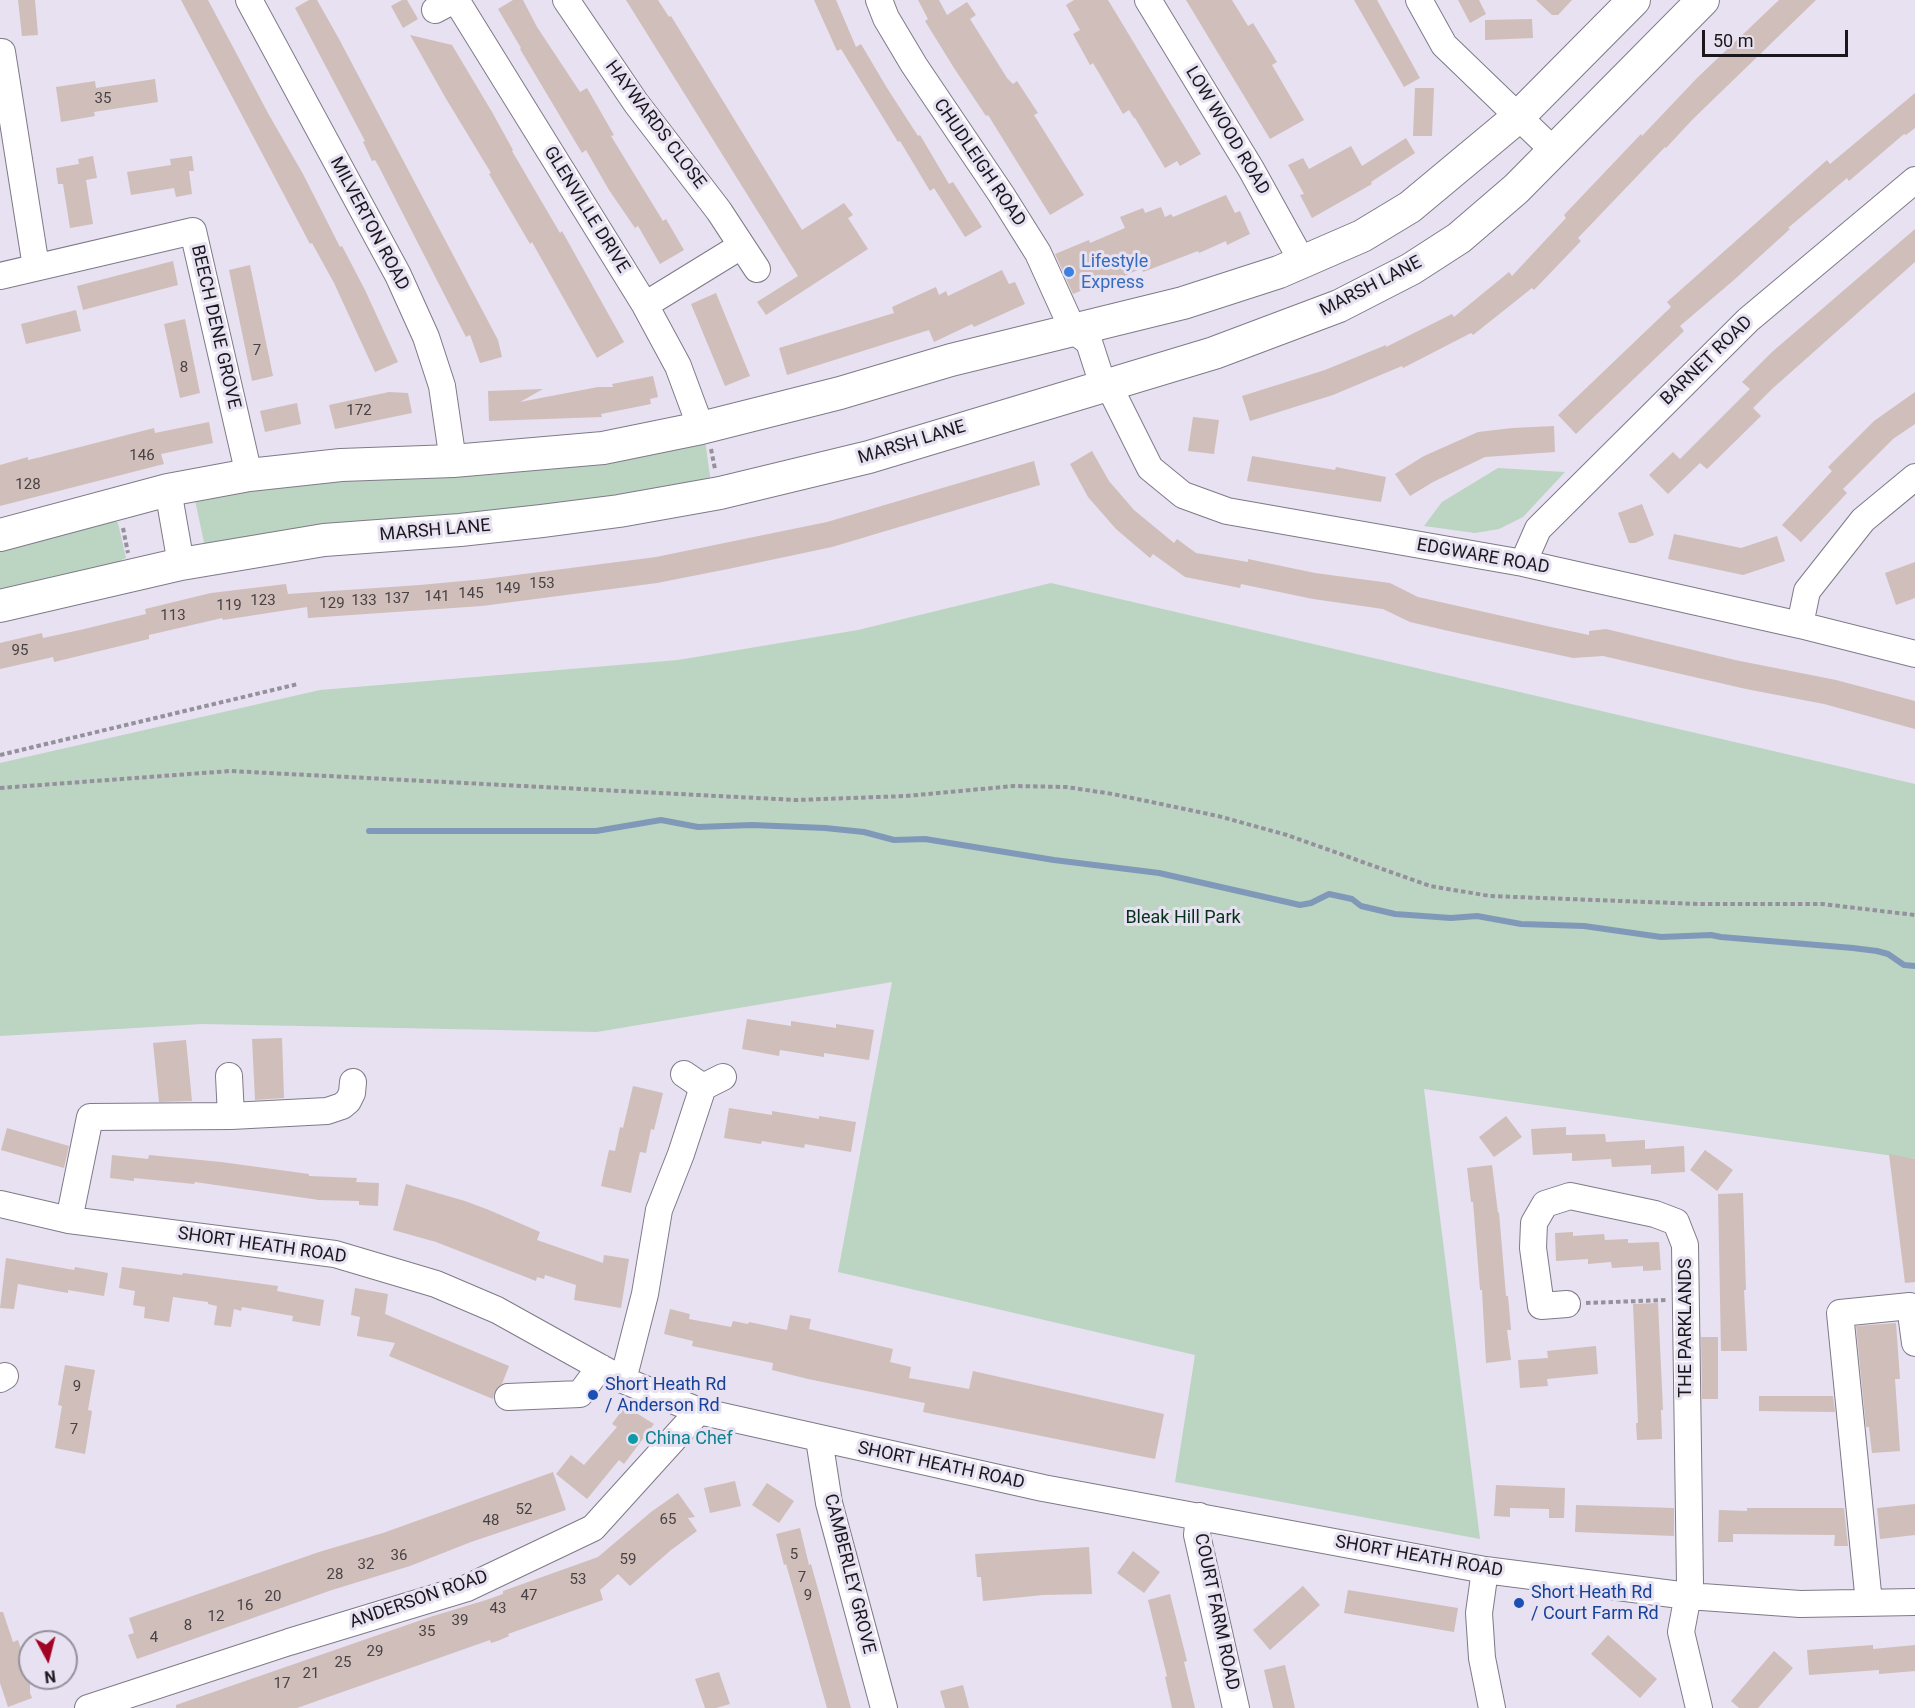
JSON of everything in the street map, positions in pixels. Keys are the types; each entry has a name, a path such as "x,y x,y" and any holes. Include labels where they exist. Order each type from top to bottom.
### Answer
{"main road":[{"path":"0,535 168,490 249,475 341,465 453,461 603,448 701,428 840,393 951,360 1183,303 1303,263 1362,236 1410,207 1518,117 1634,0"},
{"name":"MARSH LANE","path":"0,606 181,564 324,540 460,530 575,517 720,493 869,457 1214,353 1339,306 1412,269 1459,238 1516,189 1703,0"}],"street":[{"name":"MILVERTON ROAD","path":"249,0 398,275 426,337 442,386 453,461"},
{"name":"CHUDLEIGH ROAD","path":"879,0 886,18 914,65 1038,253 1073,330 1089,342 1100,376 1108,384"},
{"name":"LOW WOOD ROAD","path":"1148,0 1251,169 1303,263"},
{"path":"1419,0 1444,45 1554,151"},
{"name":"HAYWARDS CLOSE","path":"567,2 636,104 719,211 757,269"},
{"name":"GLENVILLE DRIVE","path":"448,3 645,305 678,366 701,428"},
{"path":"0,52 2,52 9,156 36,267"},
{"name":"BARNET ROAD","path":"1523,563 1538,529 1748,320 1915,180"},
{"name":"BEECH DENE GROVE","path":"0,276 193,231 249,475"},
{"path":"645,305 741,246"},
{"name":"EDGWARE ROAD","path":"1108,384 1150,468 1183,495 1227,511 1523,563 1915,654"},
{"path":"1800,626 1807,591 1863,520 1915,477"},
{"path":"168,490 181,564"},
{"path":"228,1076 231,1116"},
{"path":"623,1380 645,1294 659,1210 703,1079"},
{"path":"69,1220 90,1117 231,1116 316,1112 342,1106 352,1093 353,1082"},
{"name":"THE PARKLANDS","path":"1567,1304 1541,1306 1533,1248 1534,1223 1545,1204 1570,1196 1655,1214 1676,1221 1685,1245 1690,1584 1681,1632 1699,1708"},
{"name":"SHORT HEATH ROAD","path":"0,1204 69,1220 335,1254 446,1288 497,1310 623,1380 699,1411 1043,1488 1485,1570 1688,1596 1800,1604 1915,1602"},
{"path":"1869,1603 1840,1314 1910,1306 1915,1343"},
{"path":"508,1397 580,1394 600,1367"},
{"name":"ANDERSON ROAD","path":"88,1708 289,1642 466,1588 593,1528 699,1411"},
{"name":"CAMBERLEY GROVE","path":"819,1439 829,1503 884,1708"},
{"name":"COURT FARM ROAD","path":"1199,1516 1197,1535 1236,1708"},
{"path":"1485,1570 1479,1613 1480,1636 1492,1708"}],"path":[{"path":"701,428 708,435 720,493"},
{"path":"117,504 133,575"},
{"path":"0,754 298,684"},
{"path":"0,788 230,771 796,800 906,796 1014,786 1066,787 1113,794 1218,816 1287,835 1431,885 1490,896 1699,904 1822,904 1915,915"},
{"path":"1567,1304 1685,1299"}],"green space":[{"path":"705,440 711,483 709,486 205,547 195,500 196,495"},
{"path":"1498,468 1565,472 1523,517 1499,529 1475,533 1424,526 1442,502"},
{"path":"112,518 118,523 126,558 121,560 122,564 0,598 0,547"},
{"name":"Bleak Hill Park","path":"1051,583 1915,784 1915,1159 1424,1089 1480,1539 1175,1482 1195,1355 838,1272 892,982 597,1032 202,1024 0,1036 0,763 320,690 678,660 858,630"}],"building":[{"path":"18,0 35,0 38,35 22,36"},
{"path":"181,0 208,0 340,247 342,246 398,362 375,372 334,283 312,243 310,244"},
{"path":"309,0 317,0 339,39 498,340 502,357 480,363 470,335 466,337 379,167 375,160 372,161 363,142 365,141 295,8"},
{"path":"407,0 418,19 403,28 391,6"},
{"path":"513,0 523,0 537,27 580,92 587,88 614,135 611,136 663,221 666,219 684,250 660,264 638,226 635,228 609,190 586,150 582,153 498,9"},
{"path":"626,0 658,0 669,17 671,16 802,230 844,203 853,215 848,218 868,249 766,315 757,302 798,276"},
{"path":"814,0 836,0 856,47 861,44 949,184 953,182 982,227 965,237 934,188 930,191 841,49 837,51"},
{"path":"918,0 939,0 947,15 967,2 976,15 970,19 1007,78 1013,84 1017,81 1038,113 1034,115 1084,195 1050,215 988,115 986,116 925,21 928,19"},
{"path":"1074,0 1108,0 1201,154 1180,166 1177,161 1165,168 1129,110 1123,114 1093,63 1090,65 1073,34 1080,30 1066,5"},
{"path":"1186,0 1232,0 1248,26 1253,23 1277,62 1272,65 1304,120 1270,139"},
{"path":"1354,0 1377,0 1420,78 1404,87"},
{"path":"1458,0 1479,0 1486,14 1470,23"},
{"path":"1536,0 1572,0 1558,15 1552,15"},
{"path":"1779,0 1816,0 1665,147 1578,238 1581,241 1534,290 1532,288 1473,335 1471,333 1403,368 1402,366 1333,395 1250,421 1242,396 1325,370 1386,345 1386,347 1452,314 1454,317 1509,272 1512,276 1566,218 1564,215 1641,134 1642,136 1697,78"},
{"path":"1532,19 1533,38 1485,40 1485,20"},
{"path":"410,35 452,45 560,233 562,231 624,342 597,358 532,242 530,244"},
{"path":"155,79 158,102 94,112 95,116 61,122 56,87 95,81 96,88"},
{"path":"1415,88 1434,88 1432,136 1413,136"},
{"path":"1915,93 1915,128 1906,135 1904,134 1849,181 1847,178 1788,228 1790,229 1680,326 1684,331 1576,434 1558,415 1671,307 1667,302 1827,160 1830,164"},
{"path":"1406,138 1415,153 1371,182 1372,184 1312,218 1300,195 1304,194 1288,165 1303,158 1309,169 1351,146 1362,166"},
{"path":"93,156 97,178 86,180 93,224 70,228 63,184 58,184 56,168 79,164 78,159"},
{"path":"192,156 194,171 189,171 192,194 176,197 174,188 131,195 127,172 171,165 170,159"},
{"path":"1226,195 1235,213 1240,211 1250,234 1227,245 1226,241 1143,272 1142,268 1115,280 1114,277 1073,294 1055,254 1089,240 1090,243 1125,228 1120,217 1143,208 1145,213 1161,207 1165,217 1171,214 1173,217"},
{"path":"1915,229 1915,262 1772,389 1753,408 1761,416 1707,469 1700,463 1668,494 1649,475 1673,452 1680,459 1750,389 1742,382 1772,352"},
{"path":"173,261 178,285 83,310 77,286"},
{"path":"250,265 273,376 252,381 229,270"},
{"path":"1002,270 1009,284 1015,282 1025,304 974,327 972,324 934,342 929,330 787,375 779,348 894,313 892,307 936,287 939,295 946,291 948,296"},
{"path":"716,293 750,376 725,386 691,304"},
{"path":"76,310 81,331 26,344 21,324"},
{"path":"185,319 200,393 180,398 164,324"},
{"path":"653,376 658,397 650,399 651,404 601,414 602,417 489,421 488,391 543,389 520,402 598,387 613,387 612,384"},
{"path":"389,392 408,393 412,413 335,429 329,405"},
{"path":"1915,392 1915,424 1893,439 1843,489 1847,493 1801,542 1782,525 1832,471 1828,467 1874,421"},
{"path":"297,403 301,424 265,432 260,411"},
{"path":"1193,417 1219,420 1214,454 1188,451"},
{"path":"209,422 213,443 161,454 164,464 0,506 0,465 154,428 155,433"},
{"path":"1554,426 1555,452 1485,457 1433,482 1410,496 1395,474 1424,456 1478,432"},
{"path":"1092,451 1109,481 1134,510 1174,543 1177,539 1196,553 1248,562 1248,559 1315,573 1390,583 1418,597 1551,627 1589,635 1589,631 1606,629 1735,660 1836,680 1915,701 1915,729 1824,704 1746,689 1603,656 1573,658 1453,632 1410,622 1383,609 1313,599 1241,584 1240,588 1185,577 1153,554 1150,558 1116,529 1088,497 1070,464"},
{"path":"1252,456 1335,470 1336,467 1386,477 1381,502 1247,481"},
{"path":"1034,461 1040,485 832,547 728,569 657,583 482,606 308,618 307,607 223,620 222,618 149,635 149,639 54,662 53,657 0,669 0,643 42,633 43,638 80,630 146,614 145,609 211,593 286,584 288,594 420,585 656,557 827,522"},
{"path":"1642,504 1654,535 1635,543 1629,543 1618,513"},
{"path":"1674,534 1741,548 1777,536 1785,561 1743,575 1668,559"},
{"path":"1915,562 1915,598 1896,605 1885,573"},
{"path":"747,1019 791,1026 791,1021 836,1028 836,1024 874,1030 869,1060 824,1053 824,1057 780,1050 779,1056 742,1049"},
{"path":"282,1038 284,1098 255,1100 252,1039"},
{"path":"186,1040 192,1101 159,1102 153,1043"},
{"path":"633,1086 663,1093 646,1153 640,1152 631,1193 601,1186 609,1150 615,1151"},
{"path":"729,1108 772,1115 772,1111 819,1119 819,1116 856,1122 851,1152 805,1144 804,1148 724,1138"},
{"path":"1506,1116 1522,1137 1494,1157 1479,1137"},
{"path":"1566,1127 1566,1135 1605,1134 1606,1142 1645,1140 1645,1149 1684,1146 1685,1172 1651,1174 1651,1165 1612,1167 1611,1159 1572,1161 1572,1153 1533,1155 1531,1129"},
{"path":"7,1128 69,1146 64,1168 1,1150"},
{"path":"1705,1150 1733,1170 1717,1191 1690,1170"},
{"path":"1889,1154 1915,1159 1915,1282 1905,1283"},
{"path":"112,1155 148,1159 149,1155 221,1162 309,1174 309,1176 357,1178 356,1182 379,1183 378,1206 359,1205 359,1201 319,1200 195,1182 194,1184 110,1178"},
{"path":"1492,1165 1499,1212 1506,1296 1508,1296 1511,1330 1507,1330 1511,1360 1486,1363 1482,1290 1480,1290 1473,1202 1471,1202 1467,1168"},
{"path":"406,1184 489,1210 540,1232 537,1240 603,1263 604,1255 629,1259 621,1308 574,1300 576,1285 545,1275 544,1279 537,1277 536,1281 436,1242 393,1230"},
{"path":"1743,1193 1747,1351 1721,1351 1718,1194"},
{"path":"1573,1232 1573,1236 1604,1234 1605,1240 1628,1239 1628,1243 1659,1242 1661,1270 1643,1271 1643,1266 1612,1268 1611,1262 1588,1264 1588,1259 1556,1261 1555,1233"},
{"path":"6,1258 74,1270 75,1267 108,1273 104,1296 68,1290 68,1293 18,1284 14,1309 0,1308"},
{"path":"122,1267 278,1286 277,1291 324,1300 320,1326 292,1321 293,1316 242,1307 241,1311 234,1309 231,1327 214,1325 217,1306 208,1304 208,1302 173,1297 169,1322 144,1318 145,1307 133,1305 135,1291 119,1288"},
{"path":"355,1288 388,1294 385,1314 509,1366 493,1399 389,1356 395,1343 357,1336 360,1317 351,1315"},
{"path":"1658,1303 1663,1410 1661,1410 1662,1439 1637,1440 1633,1304"},
{"path":"670,1309 690,1314 689,1319 731,1327 733,1321 787,1330 790,1315 811,1319 809,1329 893,1349 890,1362 911,1367 909,1378 969,1389 973,1371 1164,1414 1155,1459 923,1412 925,1403 808,1379 772,1370 773,1363 692,1346 693,1341 664,1334"},
{"path":"1896,1323 1900,1379 1895,1379 1900,1451 1872,1453 1869,1427 1866,1427 1856,1326"},
{"path":"1701,1337 1718,1337 1718,1399 1702,1399"},
{"path":"1596,1346 1598,1374 1547,1379 1548,1386 1520,1388 1518,1360 1548,1358 1547,1351"},
{"path":"65,1365 95,1370 88,1410 92,1411 85,1454 55,1448 62,1406 58,1405"},
{"path":"1759,1396 1833,1396 1835,1412 1759,1411"},
{"path":"625,1406 654,1424 624,1464 619,1460 587,1499 556,1474 571,1455 584,1465 617,1427 612,1424"},
{"path":"553,1472 566,1510 137,1659 128,1635 134,1633 129,1618 319,1552 383,1533"},
{"path":"735,1481 741,1506 710,1513 704,1488"},
{"path":"767,1483 794,1501 779,1523 752,1505"},
{"path":"1496,1485 1565,1488 1564,1518 1549,1518 1549,1509 1510,1508 1510,1517 1494,1516"},
{"path":"678,1493 695,1517 688,1518 697,1531 671,1550 630,1586 618,1574 600,1590 603,1600 508,1634 509,1636 500,1640 491,1643 490,1640 297,1708 176,1708 176,1705 503,1594 503,1591 598,1557 651,1512"},
{"path":"1915,1504 1915,1535 1880,1539 1877,1508"},
{"path":"1576,1505 1674,1508 1674,1536 1575,1532"},
{"path":"1747,1508 1844,1508 1848,1546 1834,1546 1835,1535 1733,1534 1733,1542 1718,1542 1719,1510 1747,1511"},
{"path":"800,1528 851,1708 827,1708 786,1564 784,1565 776,1534"},
{"path":"1089,1547 1092,1594 1043,1595 983,1601 981,1577 977,1577 975,1554"},
{"path":"1133,1551 1160,1572 1144,1593 1117,1573"},
{"path":"1303,1586 1320,1605 1270,1650 1253,1630"},
{"path":"1348,1590 1458,1608 1454,1632 1344,1613"},
{"path":"1170,1594 1187,1661 1184,1662 1195,1708 1172,1708 1165,1677 1167,1676 1148,1600"},
{"path":"0,1612 3,1612 13,1642 18,1640 18,1690 30,1690 32,1698 8,1707 0,1683"},
{"path":"1608,1635 1657,1679 1640,1698 1591,1654"},
{"path":"1873,1645 1873,1649 1915,1645 1915,1671 1879,1674 1879,1670 1809,1675 1807,1650"},
{"path":"1774,1651 1793,1668 1758,1708 1739,1708 1731,1701"},
{"path":"1285,1665 1295,1708 1273,1708 1264,1670"},
{"path":"719,1672 730,1704 705,1708 695,1679"},
{"path":"963,1685 969,1708 945,1708 940,1691"}],"waterway":[{"path":"369,831 596,831 661,820 698,827 752,825 825,828 864,832 894,840 925,839 1054,860 1159,873 1300,905 1311,903 1329,894 1352,899 1361,906 1395,914 1451,918 1477,916 1521,924 1584,926 1661,937 1711,935 1853,948 1888,954 1904,965 1915,966"}],"place":[{"name":"Lifestyle Express","path":"1069,272"},
{"name":"Short Heath Rd / Anderson Rd","path":"593,1395"},
{"name":"China Chef","path":"633,1439"},
{"name":"Short Heath Rd / Court Farm Rd","path":"1519,1603"}]}
